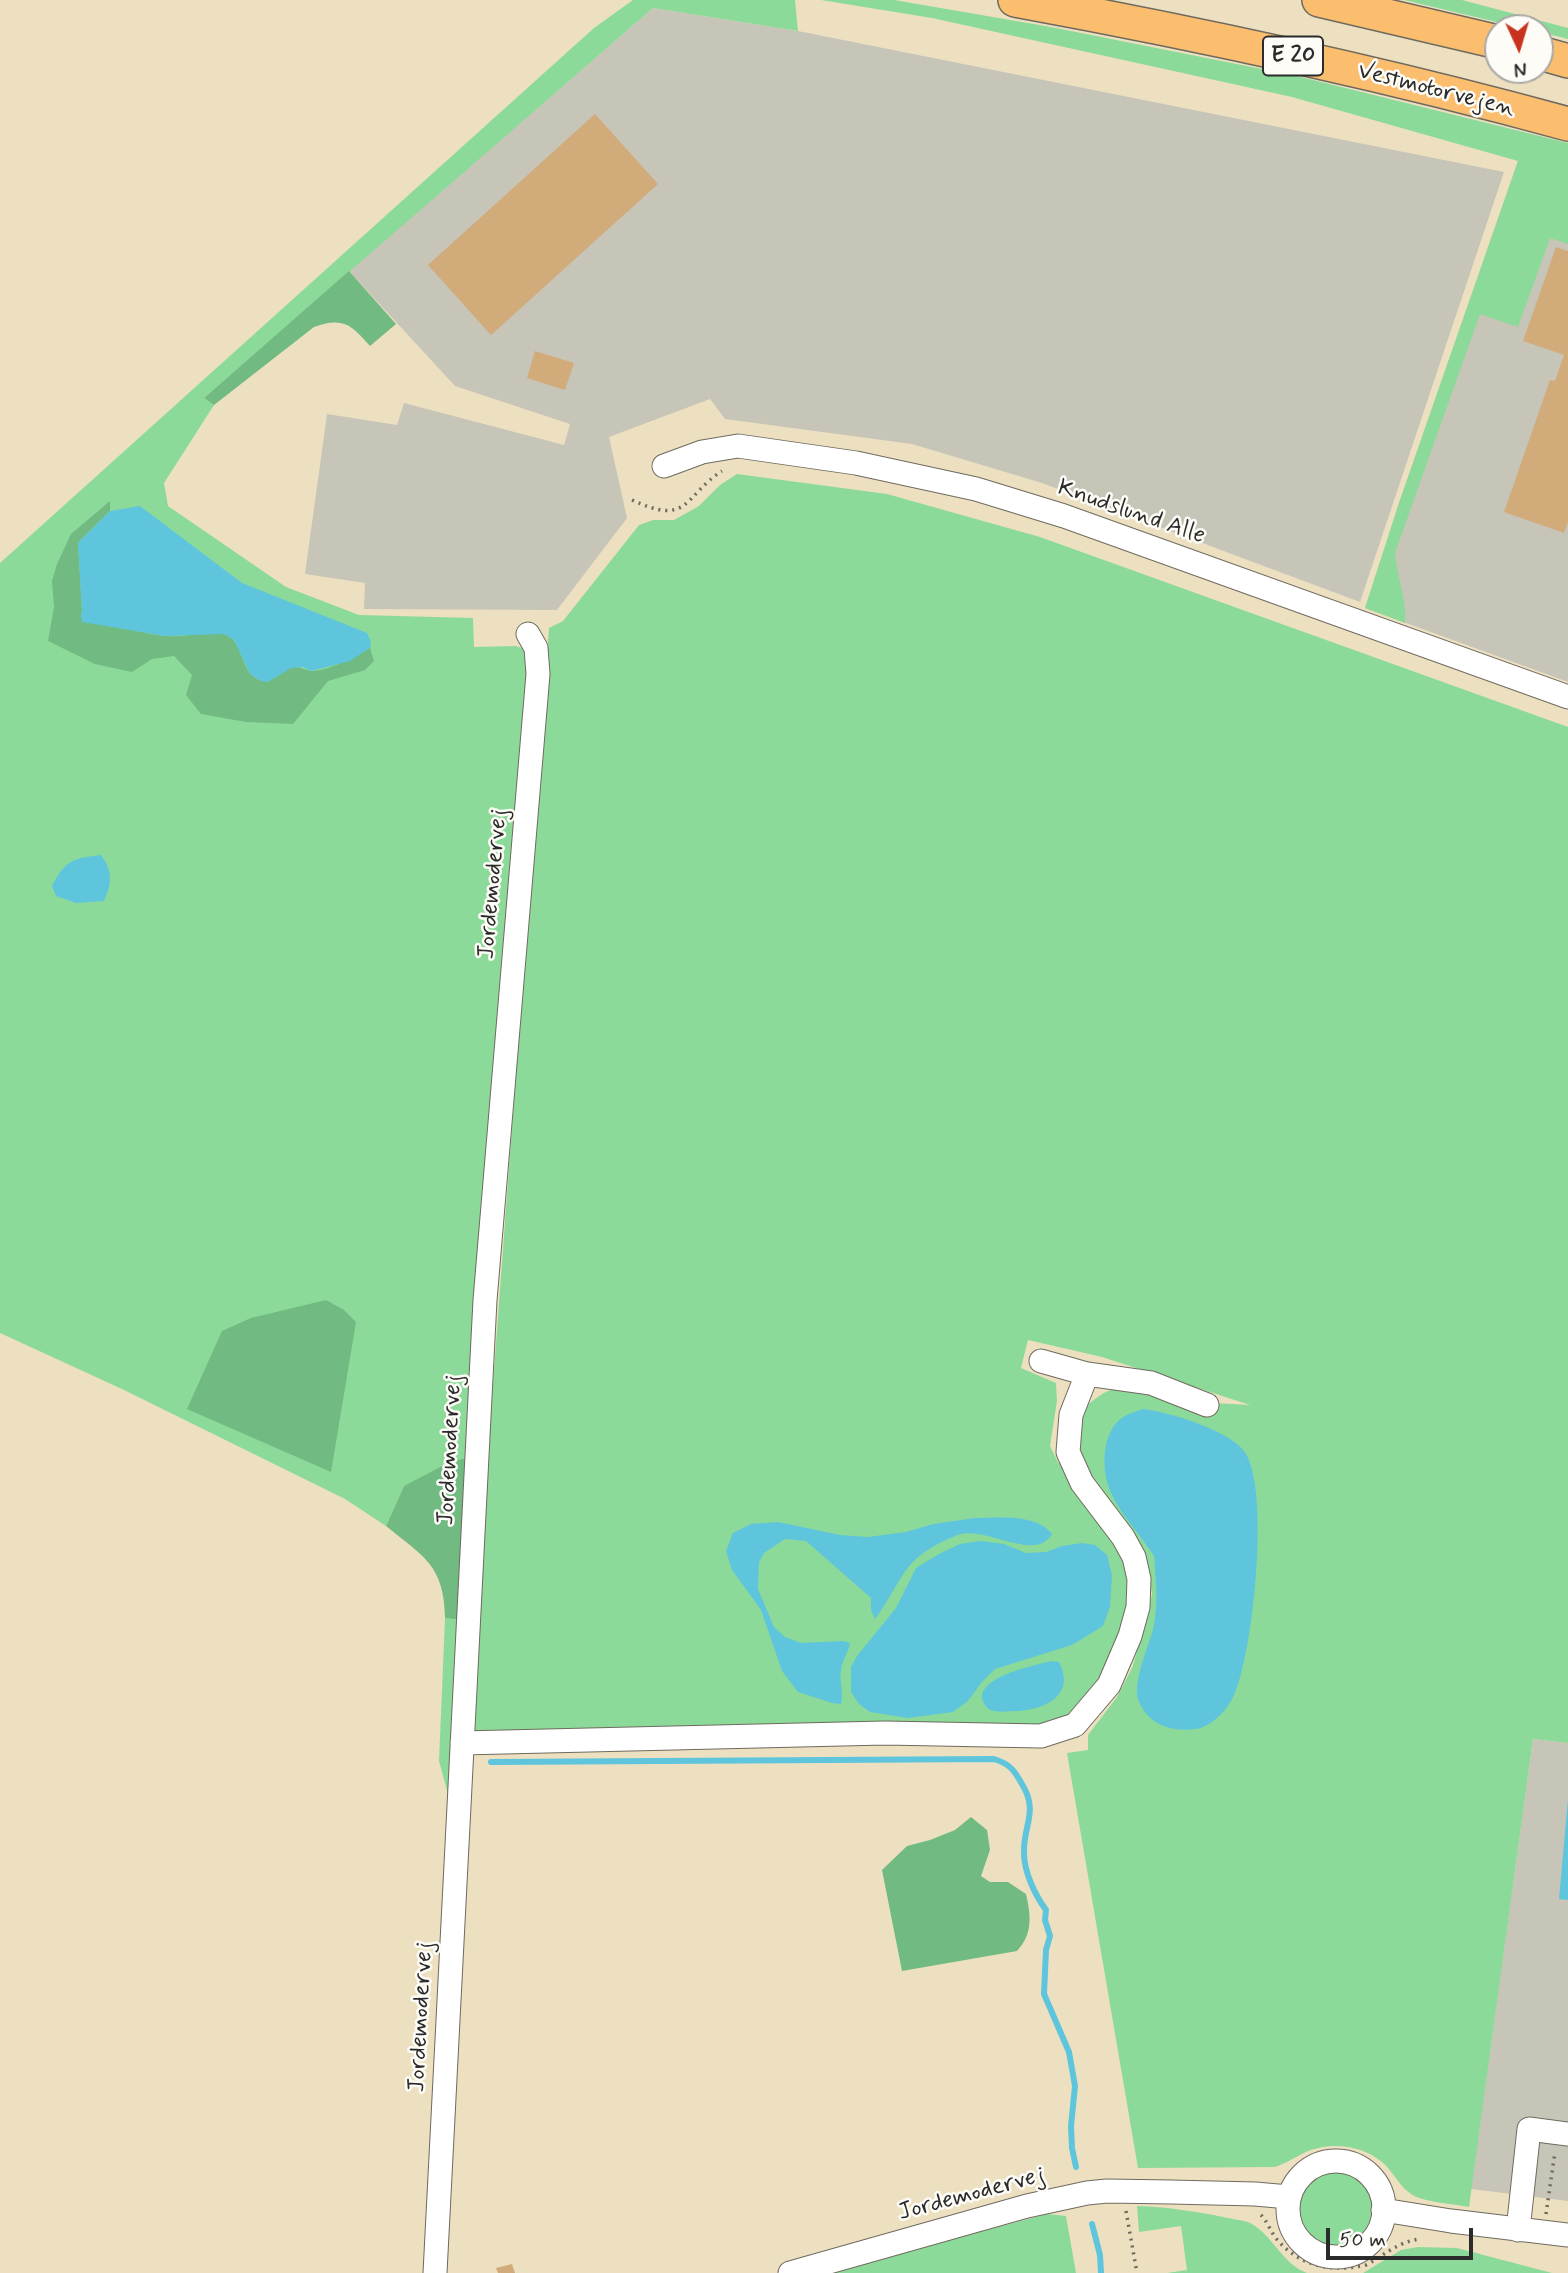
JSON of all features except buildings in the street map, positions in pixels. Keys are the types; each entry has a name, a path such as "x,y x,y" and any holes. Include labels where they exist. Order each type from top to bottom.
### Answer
{"highway":[{"name":"Vestmotorvejen","path":"1016,0 1161,27 1418,85 1568,124"},
{"name":"E 20","path":"1319,0 1484,39"}],"street":[{"name":"Knudslund Alle","path":"664,466 702,452 738,446 856,463 976,489 1064,516 1568,697"},
{"name":"Jordemodervej","path":"435,2273 485,1300 538,674 536,648 528,634"},
{"path":"1041,1361 1087,1374 1151,1383 1207,1405"},
{"path":"462,1743 885,1733 1041,1736 1075,1725 1109,1685 1130,1636 1138,1606 1139,1579 1133,1557 1123,1537 1082,1483 1069,1452 1071,1415 1087,1374"},
{"path":"1518,2230 1529,2129 1563,2134"},
{"path":"1343,2162 1356,2166 1372,2178 1381,2196 1382,2215 1376,2235 1366,2245 1354,2253 1333,2256 1318,2253 1300,2241 1292,2229 1288,2205 1296,2183 1310,2169 1322,2163 1343,2162"},
{"name":"Jordemodervej","path":"790,2273 1057,2199 1107,2191 1171,2192 1288,2205"},
{"path":"1382,2215 1568,2235"}],"path":[{"path":"632,500 655,510 669,511 685,506 711,478 724,469"},
{"path":"1544,2232 1563,2134"},
{"path":"1123,2191 1137,2273"},
{"path":"1255,2212 1262,2216 1278,2240 1297,2260 1322,2271 1355,2269 1406,2241 1431,2239"}],"shaded area":[{"path":"653,8 798,31 1504,172 1360,602 1042,483 912,444 725,419 710,399 609,437 627,518 557,610 364,609 365,583 305,574 327,414 397,425 404,403 564,445 570,424 455,386 349,271"},
{"path":"1518,161 1568,176 1568,682 1365,608"},
{"path":"1533,1739 1568,1743 1568,2201 1471,2189"}],"green space":[{"path":"633,0 795,0 798,31 653,8 204,398 214,405 164,483 168,506 286,587 359,615 473,618 474,647 516,646 525,649 529,654 469,1458 404,1486 386,1526 345,1499 124,1390 0,1333 0,563 594,28"},
{"path":"821,0 894,0 1051,27 1297,76 1568,143 1568,244 1550,238 1518,327 1480,314 1395,553 1405,605 1405,623 1365,608 1518,161 1292,97 932,18"},
{"path":"1404,0 1462,0 1515,14 1484,14 1484,19"},
{"path":"1554,24 1568,28 1568,39 1554,36"},
{"path":"349,271 396,324 370,346 346,324 333,323 314,327 214,405 204,398"},
{"path":"737,474 887,494 1040,537 1568,727 1568,1743 1533,1739 1469,2207 1416,2197 1374,2156 1344,2147 1314,2149 1275,2167 1138,2168 1067,1753 1088,1750 1088,1735 1117,1697 1132,1668 1152,1594 1146,1560 1077,1456 1079,1412 1103,1394 1124,1388 1136,1388 1163,1395 1212,1417 1214,1403 1250,1405 1102,1357 1028,1340 1021,1368 1056,1383 1057,1401 1050,1446 1058,1462 1076,1483 1128,1561 1133,1596 1110,1667 1069,1719 1048,1729 474,1732 481,1546 549,628 563,621 639,525 653,520 674,520 699,506 720,485"},
{"path":"110,501 110,511 78,543 81,616 164,636 223,634 234,641 253,676 264,681 293,667 311,671 325,669 370,648 374,661 365,670 328,681 293,724 246,722 201,714 186,695 192,675 174,656 152,659 132,672 95,664 48,641 54,607 52,581 57,564 71,534"},
{"path":"326,1300 344,1310 356,1322 331,1472 187,1409 222,1331 251,1318"},
{"path":"469,1458 462,1620 445,1618 444,1600 436,1574 421,1555 386,1526 404,1486 452,1461"},
{"path":"445,1618 462,1620 451,1805 439,1761"},
{"path":"971,1817 987,1830 990,1850 981,1876 990,1882 1008,1882 1026,1894 1030,1917 1026,1938 1017,1951 902,1971 882,1870 907,1846 955,1830"},
{"path":"1335,2170 1350,2173 1363,2181 1371,2194 1374,2209 1371,2224 1363,2237 1350,2245 1335,2248 1320,2245 1307,2237 1299,2224 1296,2209 1299,2194 1307,2181 1320,2173"},
{"path":"1137,2206 1191,2211 1250,2223 1291,2263 1307,2273 1167,2273 1187,2270 1181,2226 1139,2232"},
{"path":"1047,2214 1066,2216 1076,2273 825,2273"},
{"path":"1418,2247 1457,2248 1552,2273 1363,2273 1401,2250"}],"water":[{"path":"140,506 242,583 367,633 371,642 370,648 350,661 311,671 303,667 291,668 268,682 250,674 234,640 224,634 165,636 82,622 78,543 110,511"},
{"path":"101,855 108,867 110,878 104,901 76,903 56,896 52,886 66,866 77,859"},
{"path":"1143,1409 1182,1418 1225,1436 1244,1451 1252,1470 1258,1533 1253,1609 1247,1645 1234,1695 1224,1711 1202,1728 1179,1729 1163,1726 1149,1717 1137,1694 1139,1674 1155,1619 1154,1558 1112,1495 1106,1477 1105,1456 1113,1427 1125,1416"},
{"path":"975,1518 1027,1520 1045,1527 1052,1534 1045,1542 1035,1545 972,1533 959,1534 946,1540 911,1564 875,1619 871,1610 871,1598 806,1541 785,1539 764,1553 759,1562 758,1589 774,1627 785,1637 801,1643 850,1643 841,1670 841,1704 798,1692 782,1671 761,1610 732,1570 726,1551 733,1533 751,1524 778,1522 840,1535 868,1537"},
{"path":"981,1541 1004,1544 1026,1553 1046,1552 1082,1543 1095,1545 1107,1555 1112,1575 1110,1607 1103,1626 1072,1645 995,1669 968,1701 953,1712 908,1718 870,1712 859,1704 851,1692 851,1667 857,1656 896,1608 916,1568 960,1544"},
{"path":"1052,1661 1059,1662 1064,1683 1061,1691 1048,1703 1028,1710 1004,1712 990,1710 984,1704 982,1697 985,1689 1000,1677"},
{"path":"1568,1799 1568,1900 1559,1899"}],"waterway":[{"path":"491,1762 994,1759 1008,1765 1022,1784 1029,1803 1024,1860 1031,1883 1046,1910 1045,1920 1050,1936 1046,1950 1044,1994 1069,2052 1075,2086 1071,2126 1076,2167"},
{"path":"1092,2224 1100,2255 1101,2273"}]}
